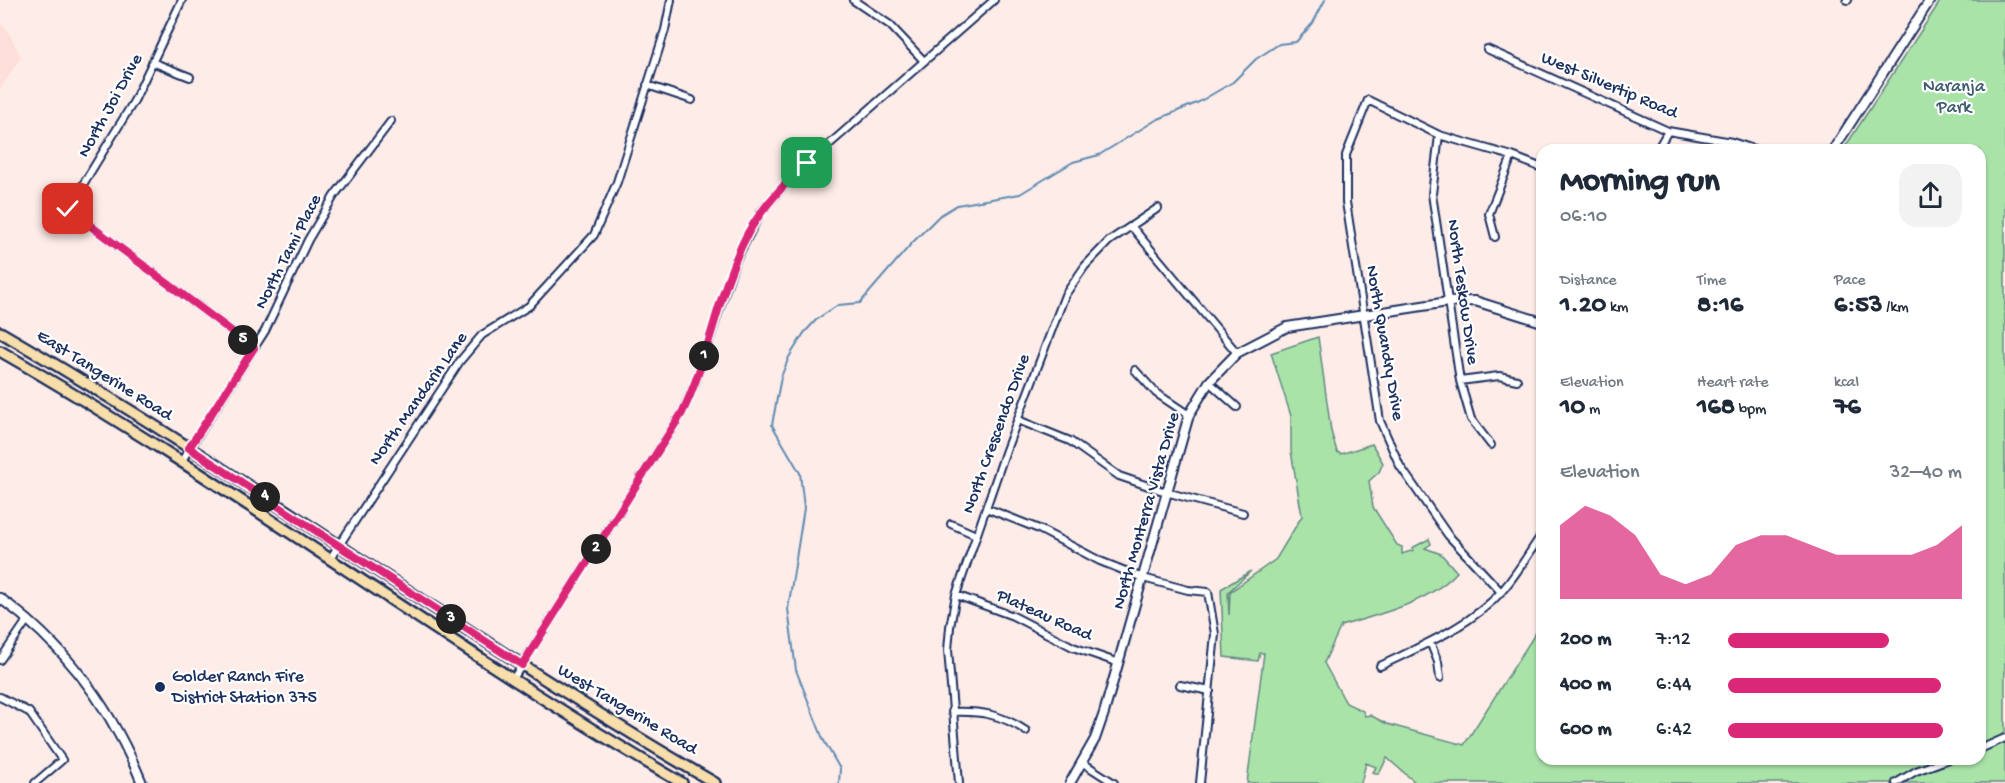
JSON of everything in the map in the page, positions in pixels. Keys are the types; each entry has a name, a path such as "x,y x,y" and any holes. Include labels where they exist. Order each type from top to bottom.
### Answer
{"main road":[{"name":"East Tangerine Road","path":"0,332 189,448 522,665"},
{"name":"East Tangerine Road","path":"0,351 181,462 513,679"},
{"name":"West Tangerine Road","path":"522,665 715,783"},
{"name":"West Tangerine Road","path":"513,679 682,783"}],"street":[{"name":"North Joi Drive","path":"182,0 124,119 68,209 254,348"},
{"name":"North Mandarin Lane","path":"330,560 465,355 482,335 529,306 594,235 617,182 665,30 671,0"},
{"path":"853,0 890,25 924,61"},
{"path":"513,679 682,413 696,381 735,262 761,212 792,177 994,0"},
{"path":"1837,144 1930,0"},
{"name":"West Silvertip Road","path":"1487,49 1668,130 1738,144"},
{"path":"153,62 190,77"},
{"path":"647,85 692,100"},
{"name":"North Quandry Drive","path":"1439,135 1368,100 1346,155 1346,202 1380,421 1400,466 1448,534 1501,592"},
{"name":"North Tami Place","path":"181,462 254,348 315,228 357,165 391,121"},
{"path":"1660,144 1668,130"},
{"path":"1439,135 1512,156 1536,166"},
{"name":"North Teskow Drive","path":"1439,135 1432,194 1460,381 1471,419 1491,445"},
{"path":"1495,237 1489,214 1512,156"},
{"name":"North Crescendo Drive","path":"959,783 948,650 956,595 976,535 1065,295 1085,266 1110,241 1158,208"},
{"path":"1132,226 1237,353"},
{"name":"North Monterra Vista Drive","path":"1070,783 1083,763 1101,722 1189,415 1209,382 1237,353 1287,327 1448,302 1475,300 1490,303 1536,320"},
{"path":"1135,370 1156,393 1189,415"},
{"path":"1460,381 1499,376 1517,380"},
{"path":"1209,382 1237,407"},
{"path":"1018,420 1070,441 1119,476 1166,492 1243,513"},
{"path":"986,508 1039,529 1100,561 1143,578 1188,590 1208,592 1215,634 1200,783"},
{"path":"951,524 976,535"},
{"path":"1380,666 1430,642 1479,612 1501,592 1536,542"},
{"name":"Plateau Road","path":"956,595 1013,616 1073,647 1119,663"},
{"path":"0,598 28,619 63,654 97,698 121,736 142,783"},
{"path":"0,660 28,619"},
{"path":"1430,642 1438,662 1440,678"},
{"path":"1180,685 1210,691"},
{"path":"0,696 29,712 62,760 35,783"},
{"path":"952,712 979,711 997,715 1026,730"},
{"path":"1986,746 2005,738"},
{"path":"1083,763 1114,783"},
{"path":"1896,783 1916,771 1932,765"}],"shaded area":[{"path":"0,24 6,28 21,57 0,89"}],"green space":[{"name":"Naranja Park","path":"1941,0 2005,0 2005,783 1416,783 1387,758 1379,774 1373,772 1376,767 1366,763 1361,783 1247,783 1264,653 1260,653 1258,661 1224,657 1221,589 1251,571 1228,592 1229,615 1230,592 1276,559 1302,516 1291,451 1291,416 1271,353 1318,337 1331,431 1337,452 1341,454 1372,444 1383,463 1379,472 1369,481 1373,507 1397,545 1402,547 1402,554 1414,550 1412,548 1429,539 1431,544 1425,548 1441,554 1457,572 1446,583 1418,600 1341,626 1324,663 1346,703 1363,711 1365,716 1370,715 1387,724 1464,745 1536,632 1536,765 1986,765 1986,144 1847,144"}],"waterway":[{"path":"839,783 840,769 823,739 796,670 788,609 804,508 800,473 772,425 781,377 789,357 804,333 817,319 838,305 860,303 912,243 939,216 957,205 1020,194 1073,162 1099,155 1156,120 1199,102 1233,82 1256,59 1279,44 1296,42 1313,23 1325,0"}],"place":[{"name":"Golder Ranch Fire District Station 375","path":"160,687"}],"route":[{"path":"68,209 86,225 254,348 189,448 522,665 671,433 689,400 735,262 748,233 770,201 807,163"}]}
